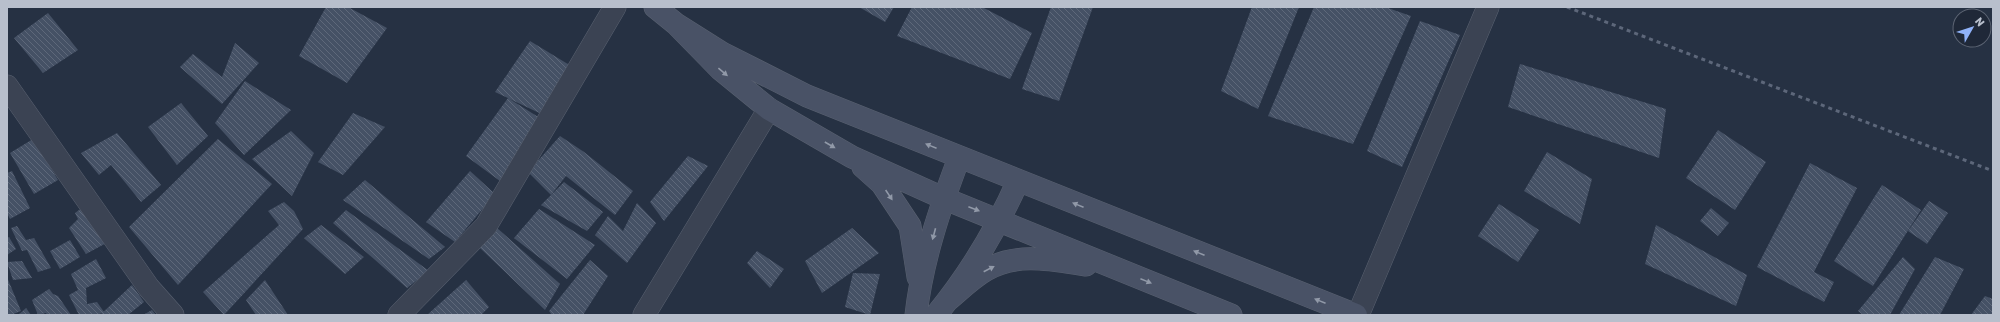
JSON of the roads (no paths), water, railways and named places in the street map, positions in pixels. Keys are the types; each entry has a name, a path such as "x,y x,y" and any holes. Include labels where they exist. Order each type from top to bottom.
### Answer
{"main road":[{"path":"655,7 676,24 720,69 769,110 852,157 944,198 1231,315"},
{"path":"676,24 722,53 807,96 959,158 1357,315"},
{"path":"852,157 882,184 910,226 916,255 919,289"},
{"path":"916,315 919,289 944,198 959,158"},
{"path":"942,308 1000,220 1018,181"},
{"path":"942,308 986,270 1008,261 1041,258 1122,271"}],"street":[{"path":"399,315 486,226 615,7"},
{"path":"1357,315 1488,7"},
{"path":"7,86 149,288 173,315"},
{"path":"644,315 769,110"}],"railway":[{"path":"1567,7 1993,171"}]}
